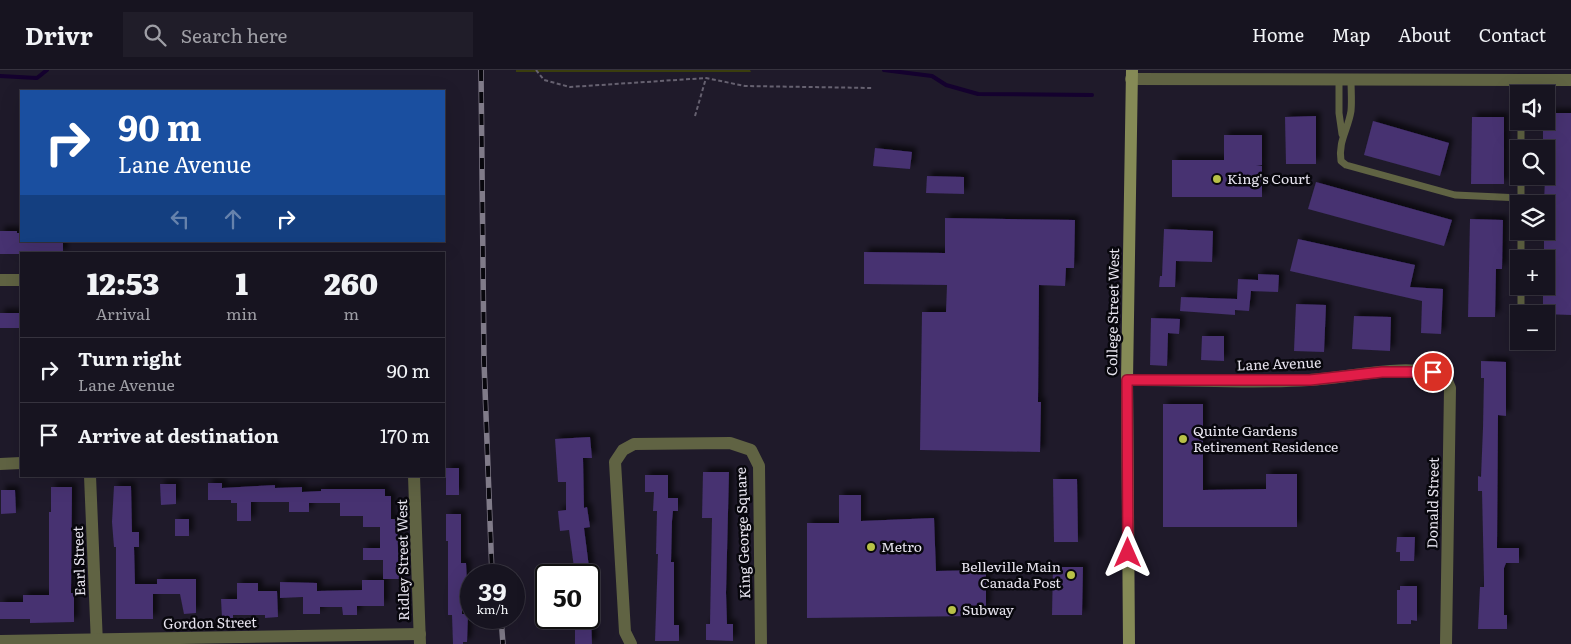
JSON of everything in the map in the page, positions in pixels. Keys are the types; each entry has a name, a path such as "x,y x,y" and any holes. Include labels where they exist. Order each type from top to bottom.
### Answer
{"main road":[{"name":"College Street West","path":"1128,644 1127,380 1132,74"}],"street":[{"path":"1132,74 1345,79 1571,80"},
{"path":"0,280 20,280"},
{"name":"Lane Avenue","path":"1127,380 1310,380 1382,372 1433,372"},
{"name":"Donald Street","path":"1433,372 1445,376 1450,388 1446,644"},
{"name":"King George Square","path":"631,644 626,632 615,462 623,450 634,444 730,443 751,450 759,466 761,644"},
{"path":"0,464 20,463"},
{"name":"Earl Street","path":"90,477 97,642"},
{"name":"Ridley Street West","path":"414,477 420,639"},
{"name":"Gordon Street","path":"0,641 420,639"}],"lane":[{"path":"1345,79 1339,119 1342,134 1341,161 1354,169 1455,195 1510,200"},
{"path":"1342,134 1348,123 1351,109 1345,79"},
{"path":"1521,80 1521,85"}],"path":[{"path":"536,70 544,80 570,87 706,78 745,86 872,88"},
{"path":"695,116 706,78"}],"green space":[{"path":"516,70 750,70 751,72 516,72"}],"building":[{"path":"1555,113 1571,113 1571,315 1555,314 1555,305 1543,305 1543,295 1555,295 1555,250 1544,250 1544,240 1555,240 1555,195 1544,195 1545,185 1555,185 1555,140 1543,140 1543,130 1555,130"},
{"path":"1316,116 1316,164 1286,164 1285,117"},
{"path":"1472,117 1504,117 1504,184 1471,184"},
{"path":"1373,121 1449,143 1440,176 1364,155"},
{"name":"King's Court","path":"1224,135 1262,135 1262,165 1256,165 1262,166 1262,197 1172,197 1172,160 1224,160"},
{"path":"875,148 912,152 910,169 873,166"},
{"path":"927,176 964,177 964,194 926,193"},
{"path":"1316,182 1452,220 1444,246 1308,209"},
{"path":"945,218 1075,220 1074,268 1066,268 1065,286 1039,285 1038,402 1041,402 1040,452 920,450 922,312 946,312 947,285 864,284 864,252 945,253"},
{"path":"1470,219 1503,220 1502,269 1496,269 1495,317 1468,317"},
{"path":"1164,229 1213,231 1212,262 1176,261 1175,287 1159,287 1160,276 1162,276"},
{"path":"0,231 17,231 17,233 20,233 20,242 63,242 63,252 0,254"},
{"path":"1298,239 1415,265 1410,287 1443,289 1441,334 1421,333 1422,301 1290,271"},
{"path":"1258,274 1279,275 1278,292 1251,291 1249,311 1235,310 1235,315 1180,311 1181,297 1237,299 1238,279 1258,280"},
{"path":"1296,304 1326,305 1324,352 1294,351"},
{"path":"0,313 20,313 20,328 0,328"},
{"path":"1354,316 1391,317 1390,351 1352,349"},
{"path":"1151,318 1180,319 1179,334 1168,333 1167,366 1150,365"},
{"path":"1202,336 1224,336 1224,361 1201,360"},
{"path":"1481,361 1506,362 1506,416 1498,415 1497,548 1519,548 1519,563 1506,563 1504,568 1504,615 1507,615 1507,629 1478,629 1480,587 1484,587 1482,491 1478,491 1478,476 1481,477 1483,428 1484,378 1481,378"},
{"name":"Quinte Gardens Retirement Residence","path":"1163,404 1203,404 1203,490 1266,489 1266,474 1297,474 1297,527 1163,527"},
{"path":"590,437 592,458 583,458 584,508 587,507 590,527 584,528 589,564 574,564 569,530 560,531 558,511 566,510 566,482 558,482 555,439"},
{"path":"446,468 459,468 459,495 446,495"},
{"path":"703,472 729,472 726,593 727,624 733,624 733,641 706,640 706,624 710,624 712,518 702,518"},
{"path":"645,475 668,475 668,498 678,498 678,511 673,511 671,562 674,562 674,625 679,625 679,641 655,641 658,554 656,554 657,511 653,511 654,492 645,492"},
{"path":"1053,479 1077,479 1078,542 1054,542"},
{"path":"208,483 222,483 222,488 275,485 275,488 302,487 302,492 321,491 321,489 385,489 385,496 391,496 391,519 397,519 399,579 383,579 383,560 363,560 363,548 380,548 380,527 363,527 363,516 340,516 340,503 309,503 309,512 289,512 289,502 251,502 251,521 237,521 237,503 231,503 231,500 208,500"},
{"path":"160,484 176,484 176,504 161,505"},
{"path":"114,486 131,486 132,532 139,532 139,547 134,547 135,584 157,584 157,579 196,579 196,613 184,614 180,594 153,594 153,619 116,619 116,547 114,547 112,522"},
{"path":"51,487 72,487 71,593 74,593 74,622 30,623 30,619 0,619 0,602 23,602 23,595 49,595 49,512 51,512"},
{"path":"1,490 15,490 16,513 1,514"},
{"name":"Metro","path":"839,495 861,495 861,521 934,518 936,571 986,570 986,606 977,616 807,618 807,523 839,523"},
{"path":"446,514 461,514 461,563 466,564 460,564 460,629 467,629 467,642 463,642 463,644 453,644 452,615 448,615 448,541 446,541"},
{"path":"175,519 189,519 189,536 175,536"},
{"path":"1397,537 1415,537 1414,561 1400,561 1400,552 1396,552"},
{"path":"1053,567 1083,567 1082,615 1052,615"},
{"path":"362,580 384,580 384,606 357,606 357,615 343,615 342,607 320,607 320,614 303,614 303,597 280,598 280,582 317,583 317,591 362,590"},
{"path":"237,583 258,583 258,591 277,591 278,617 265,618 265,615 233,615 233,618 222,618 221,599 237,599"},
{"path":"1400,586 1417,586 1417,621 1411,620 1411,624 1397,624 1397,590 1400,590"},
{"path":"575,629 591,629 592,644 575,644"}],"waterway":[{"path":"0,76 37,78 47,70"},
{"path":"884,70 932,76 946,85 978,94 1092,95"}],"railway":[{"path":"481,70 484,362 492,564"},
{"path":"502,629 503,644"}],"place":[{"name":"King's Court","path":"1217,179"},
{"name":"Quinte Gardens Retirement Residence","path":"1183,439"},
{"name":"Metro","path":"871,547"},
{"name":"Belleville Main Canada Post","path":"1071,575"},
{"name":"Subway","path":"952,610"}],"route":[{"path":"1128,553 1127,380 1310,380 1382,372 1433,372"}]}
